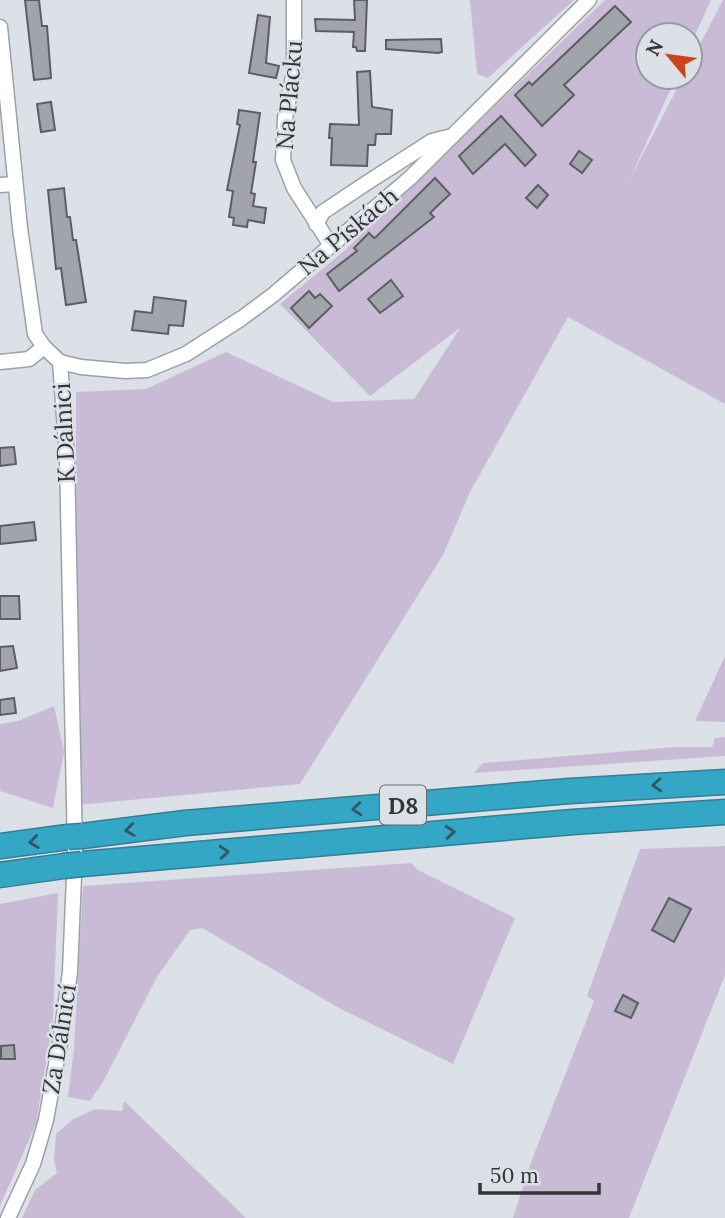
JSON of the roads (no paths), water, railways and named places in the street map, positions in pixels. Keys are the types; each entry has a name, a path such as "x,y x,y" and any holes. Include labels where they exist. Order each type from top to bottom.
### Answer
{"highway":[{"name":"D8","path":"0,875 74,851 198,822 594,789 725,782"},
{"name":"D8","path":"0,846 74,851 725,812"}],"street":[{"name":"Na Plácku","path":"294,0 294,71 285,118 283,160 294,188 330,244"},
{"name":"Na Pískách","path":"60,362 81,367 147,370 186,354 242,318 274,295 330,244 410,178 589,0"},
{"name":"K Dálnici","path":"0,27 31,312 35,334 60,362 67,457 74,851"},
{"path":"316,224 323,212 365,184 432,141 450,137"},
{"path":"0,185 16,184"},
{"path":"0,362 29,359 44,347"},
{"name":"Za Dálnicí","path":"8,1218 33,1164 46,1120 61,1037 70,972 74,851"}]}
